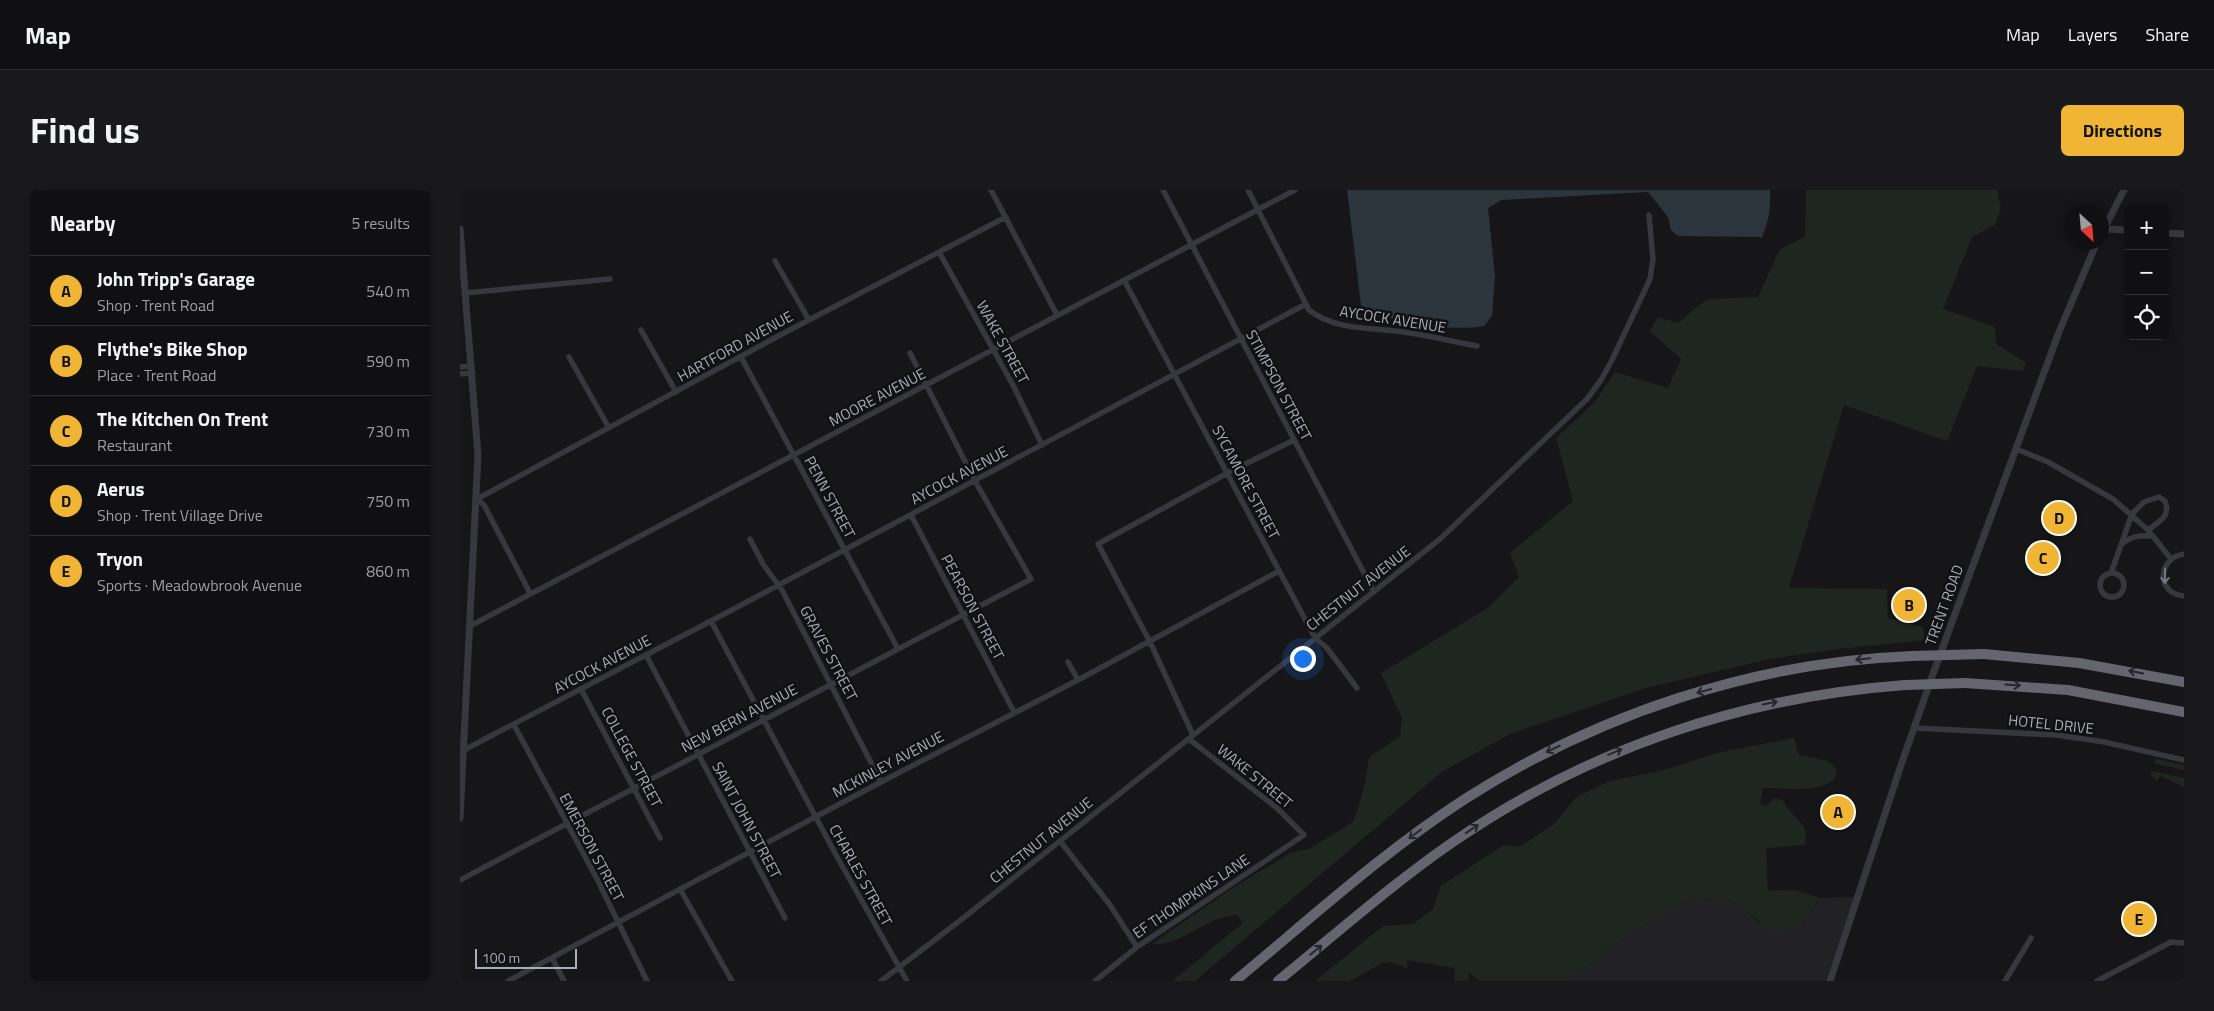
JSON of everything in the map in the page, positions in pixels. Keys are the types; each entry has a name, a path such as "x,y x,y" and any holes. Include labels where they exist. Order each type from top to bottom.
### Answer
{"highway":[{"path":"1235,981 1423,828 1497,780 1584,734 1654,706 1740,681 1825,664 1912,656 1984,654 2079,662 2183,682"},
{"path":"1278,981 1452,843 1516,802 1582,767 1651,738 1732,713 1832,692 1905,685 1964,683 2059,689 2143,702 2184,714"}],"street":[{"path":"991,190 1057,315"},
{"name":"STIMPSON STREET","path":"1163,190 1240,340 1374,592"},
{"path":"1248,190 1306,304"},
{"name":"MOORE AVENUE","path":"470,626 1295,190"},
{"path":"2109,219 2124,190"},
{"name":"CHESTNUT AVENUE","path":"881,981 1060,842 1440,539 1592,393 1612,360 1650,278 1653,246 1649,215"},
{"name":"HARTFORD AVENUE","path":"477,499 809,320 1006,217"},
{"path":"460,228 478,426 477,499 460,818"},
{"path":"2109,231 2124,230"},
{"path":"2169,233 2184,234"},
{"name":"TRENT ROAD","path":"1830,981 1914,728 2062,324 2094,250"},
{"name":"WAKE STREET","path":"939,252 1042,445"},
{"path":"775,261 809,320"},
{"path":"466,293 610,279"},
{"name":"SYCAMORE STREET","path":"1124,280 1315,638 1327,648 1357,688"},
{"name":"AYCOCK AVENUE","path":"464,750 711,622 1306,304 1309,310 1319,317 1342,326 1409,332 1477,346"},
{"path":"641,330 676,392"},
{"path":"910,353 975,481"},
{"path":"569,357 609,428"},
{"name":"PENN STREET","path":"741,357 898,649"},
{"path":"460,367 473,369"},
{"path":"460,374 473,369"},
{"path":"1227,473 1294,440"},
{"path":"2016,449 2048,462 2114,499 2148,530 2171,558"},
{"name":"WAKE STREET","path":"1227,473 1098,544 1150,642 1191,737 1278,809 1304,835"},
{"name":"NEW BERN AVENUE","path":"460,880 1031,579 975,481"},
{"path":"2111,573 2122,578 2124,585 2122,592 2112,597 2102,591 2100,583 2104,576 2111,573 2132,514 2144,502 2159,497 2165,500 2168,509 2166,516 2148,530"},
{"path":"477,499 484,505 530,593"},
{"name":"PEARSON STREET","path":"910,515 1014,712"},
{"path":"2121,545 2128,539 2140,535 2152,536"},
{"name":"GRAVES STREET","path":"750,539 778,585 832,684 880,782"},
{"path":"2184,554 2171,558 2163,570 2165,584 2174,595 2184,596"},
{"name":"MCKINLEY AVENUE","path":"508,981 880,782 1150,642 1279,571"},
{"name":"CHARLES STREET","path":"711,622 898,969 907,981"},
{"name":"SAINT JOHN STREET","path":"646,655 785,918"},
{"path":"1068,662 1078,680"},
{"name":"COLLEGE STREET","path":"581,689 660,838"},
{"name":"EMERSON STREET","path":"514,725 647,981"},
{"name":"HOTEL DRIVE","path":"1914,728 2057,735 2104,742 2184,760"},
{"name":"EF THOMPKINS LANE","path":"1095,981 1137,947 1304,835"},
{"path":"1060,842 1110,905 1137,947"},
{"path":"680,889 732,981"},
{"path":"2005,981 2031,938"},
{"path":"2097,981 2171,942 2184,943"},
{"path":"552,958 564,981"}],"shaded area":[{"path":"1347,190 1770,190 1770,202 1768,220 1762,237 1678,236 1671,230 1668,217 1648,192 1501,200 1488,208 1495,276 1492,316 1484,326 1456,328 1439,327 1386,317 1361,305"},
{"path":"1806,190 1997,190 2001,208 1995,225 1972,237 1943,309 1995,327 1996,344 2026,363 2023,371 1977,366 1947,441 1844,405 1789,588 1887,589 1888,618 1923,627 1925,640 1838,649 1769,659 1646,688 1512,733 1443,771 1195,981 1172,981 1243,923 1237,915 1223,918 1210,922 1170,942 1152,944 1234,887 1290,853 1309,849 1353,822 1363,790 1369,757 1400,736 1402,718 1381,673 1488,608 1519,577 1510,553 1573,501 1556,438 1595,402 1615,372 1668,388 1681,359 1650,331 1658,317 1678,323 1707,299 1758,297 1780,249 1805,237"},
{"path":"1794,738 1799,755 1828,761 1837,769 1834,780 1817,787 1800,789 1763,788 1760,803 1766,806 1774,798 1783,800 1805,830 1805,845 1766,848 1768,891 1794,890 1821,898 1805,919 1797,926 1791,929 1771,932 1743,907 1734,902 1696,897 1633,931 1567,981 1480,981 1469,973 1468,981 1454,981 1455,968 1407,960 1407,968 1391,962 1382,963 1350,981 1315,981 1383,926 1413,924 1433,909 1441,886 1504,845 1520,847 1554,824 1576,797 1610,781 1660,771 1721,752"},
{"path":"2156,759 2184,765 2184,770 2156,764 2154,762"},
{"path":"2153,771 2184,778 2184,787 2160,776 2157,781 2150,774"},
{"path":"1696,897 1733,902 1743,907 1758,922 1767,927 1802,923 1821,898 1854,897 1826,981 1567,981 1633,931"},
{"path":"2137,910 2146,926 2141,929 2132,913"}],"place":[{"name":"Aerus","path":"2059,518"},
{"name":"The Kitchen On Trent","path":"2043,558"},
{"name":"Flythe's Bike Shop","path":"1909,605"},
{"name":"John Tripp's Garage","path":"1838,812"},
{"name":"Tryon","path":"2139,919"}]}
